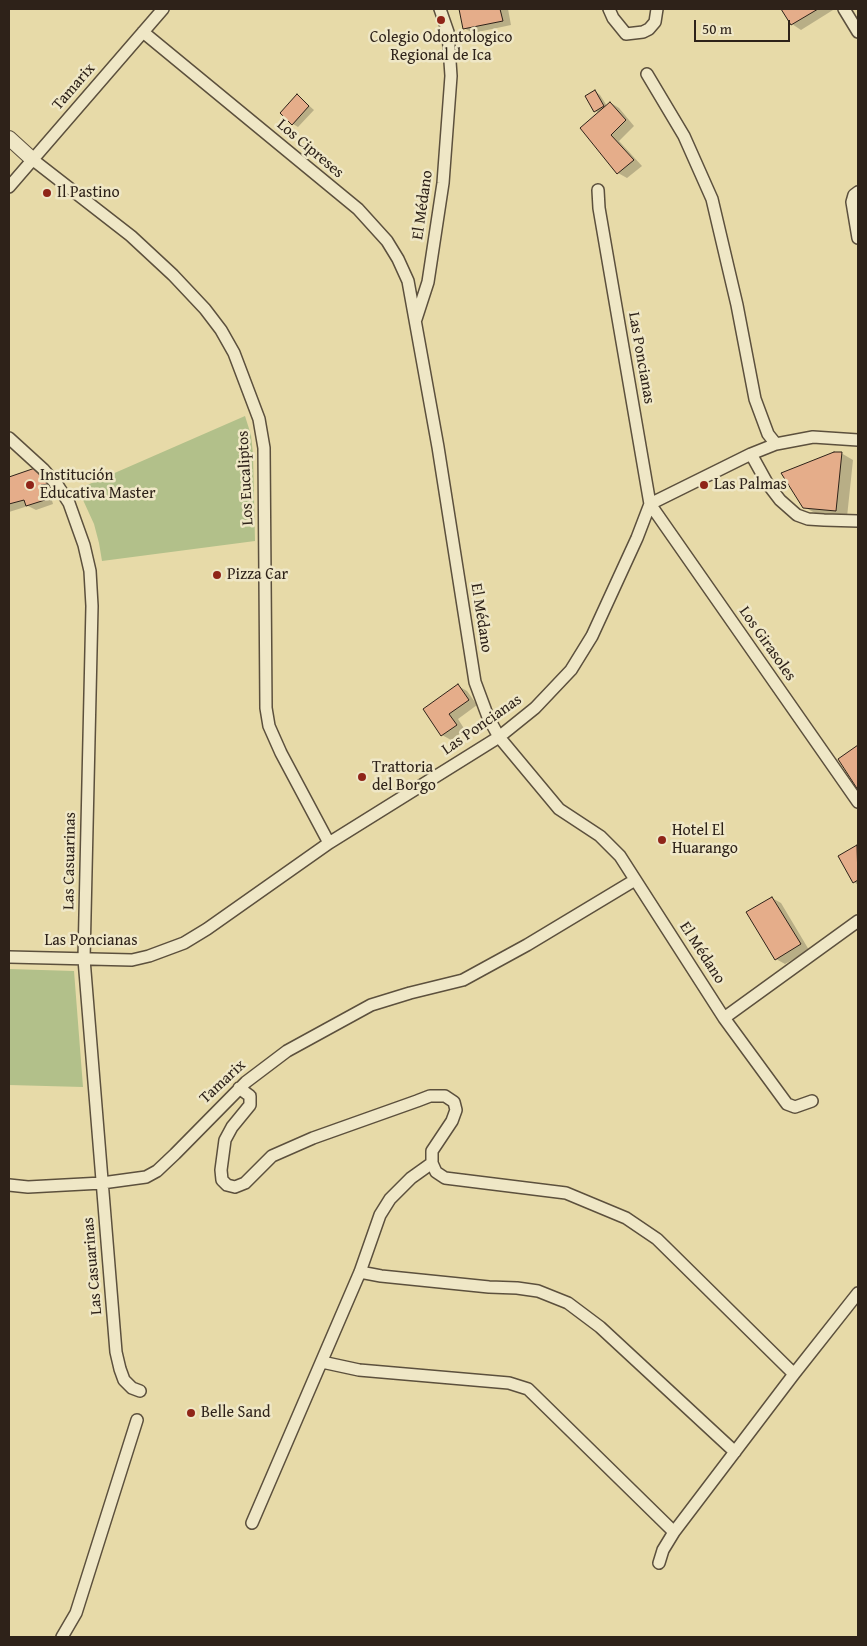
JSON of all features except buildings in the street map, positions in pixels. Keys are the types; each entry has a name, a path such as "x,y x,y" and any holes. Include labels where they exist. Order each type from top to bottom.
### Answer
{"street":[{"name":"Tamarix","path":"9,187 163,9"},
{"name":"El Médano","path":"440,9 448,32 451,76 443,182 428,282 416,320 475,682 488,717 500,736 536,780 547,797 559,809 610,845 620,856 724,1018 787,1104 795,1107 812,1101"},
{"path":"609,9 613,18 626,34 643,32 649,29 655,22 657,9"},
{"path":"844,9 858,32"},
{"name":"Los Cipreses","path":"143,32 358,209 388,242 398,259 408,281 416,320"},
{"path":"647,74 684,136 712,199 737,305 754,399 768,434 776,444"},
{"path":"9,138 32,159"},
{"name":"Los Eucaliptos","path":"32,159 131,236 173,275 205,309 221,330 234,353 259,419 264,448 266,708 269,726 281,753 330,843"},
{"name":"Las Poncianas","path":"9,957 132,960 184,943 330,843 500,736 535,708 571,670 592,636 637,538 650,504 601,218 598,190"},
{"path":"858,192 854,195 852,202 858,238"},
{"path":"650,504 751,454 776,444 813,437 858,440"},
{"name":"Las Casuarinas","path":"9,438 43,469 58,486 69,504 84,545 90,571 92,606 84,959 116,1352 124,1380 132,1388 140,1392"},
{"path":"751,454 767,483 780,500 797,515 808,519 858,521"},
{"name":"Los Girasoles","path":"650,504 858,802"},
{"name":"Tamarix","path":"9,1185 28,1187 102,1183 146,1178 156,1171 239,1088 287,1051 371,1005 463,980 527,945 635,880"},
{"path":"724,1018 858,921"},
{"path":"239,1088 250,1096 251,1100 250,1105 232,1127 225,1140 221,1170 222,1180 227,1185 235,1187 245,1183 272,1156 313,1138 430,1096 445,1096 454,1102 456,1110 452,1121 432,1151 432,1163 436,1172 444,1178 566,1193 626,1218 657,1240 794,1374"},
{"path":"252,1524 360,1272 380,1215 390,1199 411,1178 432,1163"},
{"path":"360,1272 489,1288 517,1288 538,1292 568,1303 600,1327 735,1452"},
{"path":"659,1563 663,1550 674,1532 858,1293"},
{"path":"322,1362 359,1370 509,1383 528,1389 674,1532"},
{"path":"62,1637 76,1613 137,1420"}],"green space":[{"path":"245,416 251,435 253,454 255,541 102,561 94,524 78,489"},
{"path":"9,969 74,971 83,1087 9,1085"}],"place":[{"name":"Colegio Odontologico Regional de Ica","path":"441,20"},
{"name":"Il Pastino","path":"47,193"},
{"name":"Institución Educativa Master","path":"30,485"},
{"name":"Las Palmas","path":"704,485"},
{"name":"Pizza Car","path":"217,575"},
{"name":"Trattoria del Borgo","path":"362,777"},
{"name":"Hotel El Huarango","path":"662,840"},
{"name":"Belle Sand","path":"191,1413"}]}
